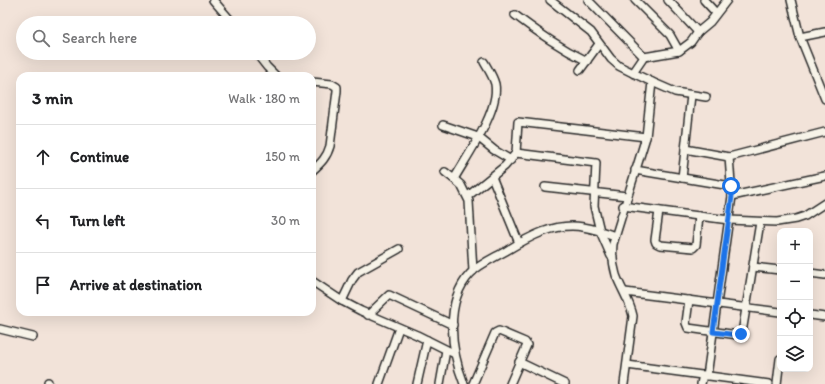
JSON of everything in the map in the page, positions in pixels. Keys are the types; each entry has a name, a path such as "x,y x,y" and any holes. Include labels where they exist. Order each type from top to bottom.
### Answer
{"street":[{"path":"213,0 227,16"},
{"path":"550,0 591,32 611,59 619,66 675,92 706,98"},
{"path":"588,0 644,57"},
{"path":"635,0 670,35 679,51"},
{"path":"668,0 698,32"},
{"path":"704,0 716,13"},
{"path":"633,73 644,57 679,51 691,42 698,32 710,22 727,0"},
{"path":"791,0 800,37 825,99"},
{"path":"515,15 565,51 587,61"},
{"path":"800,37 825,32"},
{"path":"580,70 599,44"},
{"path":"262,60 272,72"},
{"path":"454,179 490,113 495,96 495,84 484,62"},
{"path":"613,262 613,244 615,236 623,206 646,137 652,82"},
{"path":"316,83 334,85 337,87 328,154 316,167"},
{"path":"682,178 691,95"},
{"path":"468,196 511,160 516,153 518,122 646,137"},
{"path":"443,125 478,137 494,150 511,160"},
{"path":"685,149 728,157 825,132"},
{"path":"516,153 596,163 594,206 600,231 613,262 617,277 631,306 633,316 624,384"},
{"path":"701,384 705,375 713,332 732,196 728,157"},
{"path":"635,170 731,186"},
{"path":"445,172 465,190 468,196 473,271"},
{"path":"732,196 825,176"},
{"path":"492,177 519,243"},
{"path":"545,187 627,196"},
{"path":"623,206 729,220 777,222 805,216 825,202"},
{"path":"659,211 655,240 656,243 660,245 694,248 696,245 699,216"},
{"path":"689,300 686,323 687,327 690,329 738,335 741,334 743,331 760,222"},
{"path":"464,384 455,354 453,312 456,297 460,288 473,271 538,233 558,227 582,227 615,236"},
{"path":"342,301 352,280 358,272 399,249"},
{"path":"753,267 777,270"},
{"path":"813,273 825,275"},
{"path":"316,284 342,301 368,315 427,340 455,354"},
{"path":"625,292 777,312"},
{"path":"368,315 389,295 453,325"},
{"path":"813,315 825,317"},
{"path":"379,384 398,328"},
{"path":"0,329 33,337"},
{"path":"473,384 497,331 526,343 510,384"},
{"path":"417,384 427,340"},
{"path":"440,384 446,350"},
{"path":"519,362 565,384"},
{"path":"627,365 769,384"},
{"path":"777,384 778,372"}],"route":[{"path":"731,186 732,196 713,332 738,335 741,334"}]}
